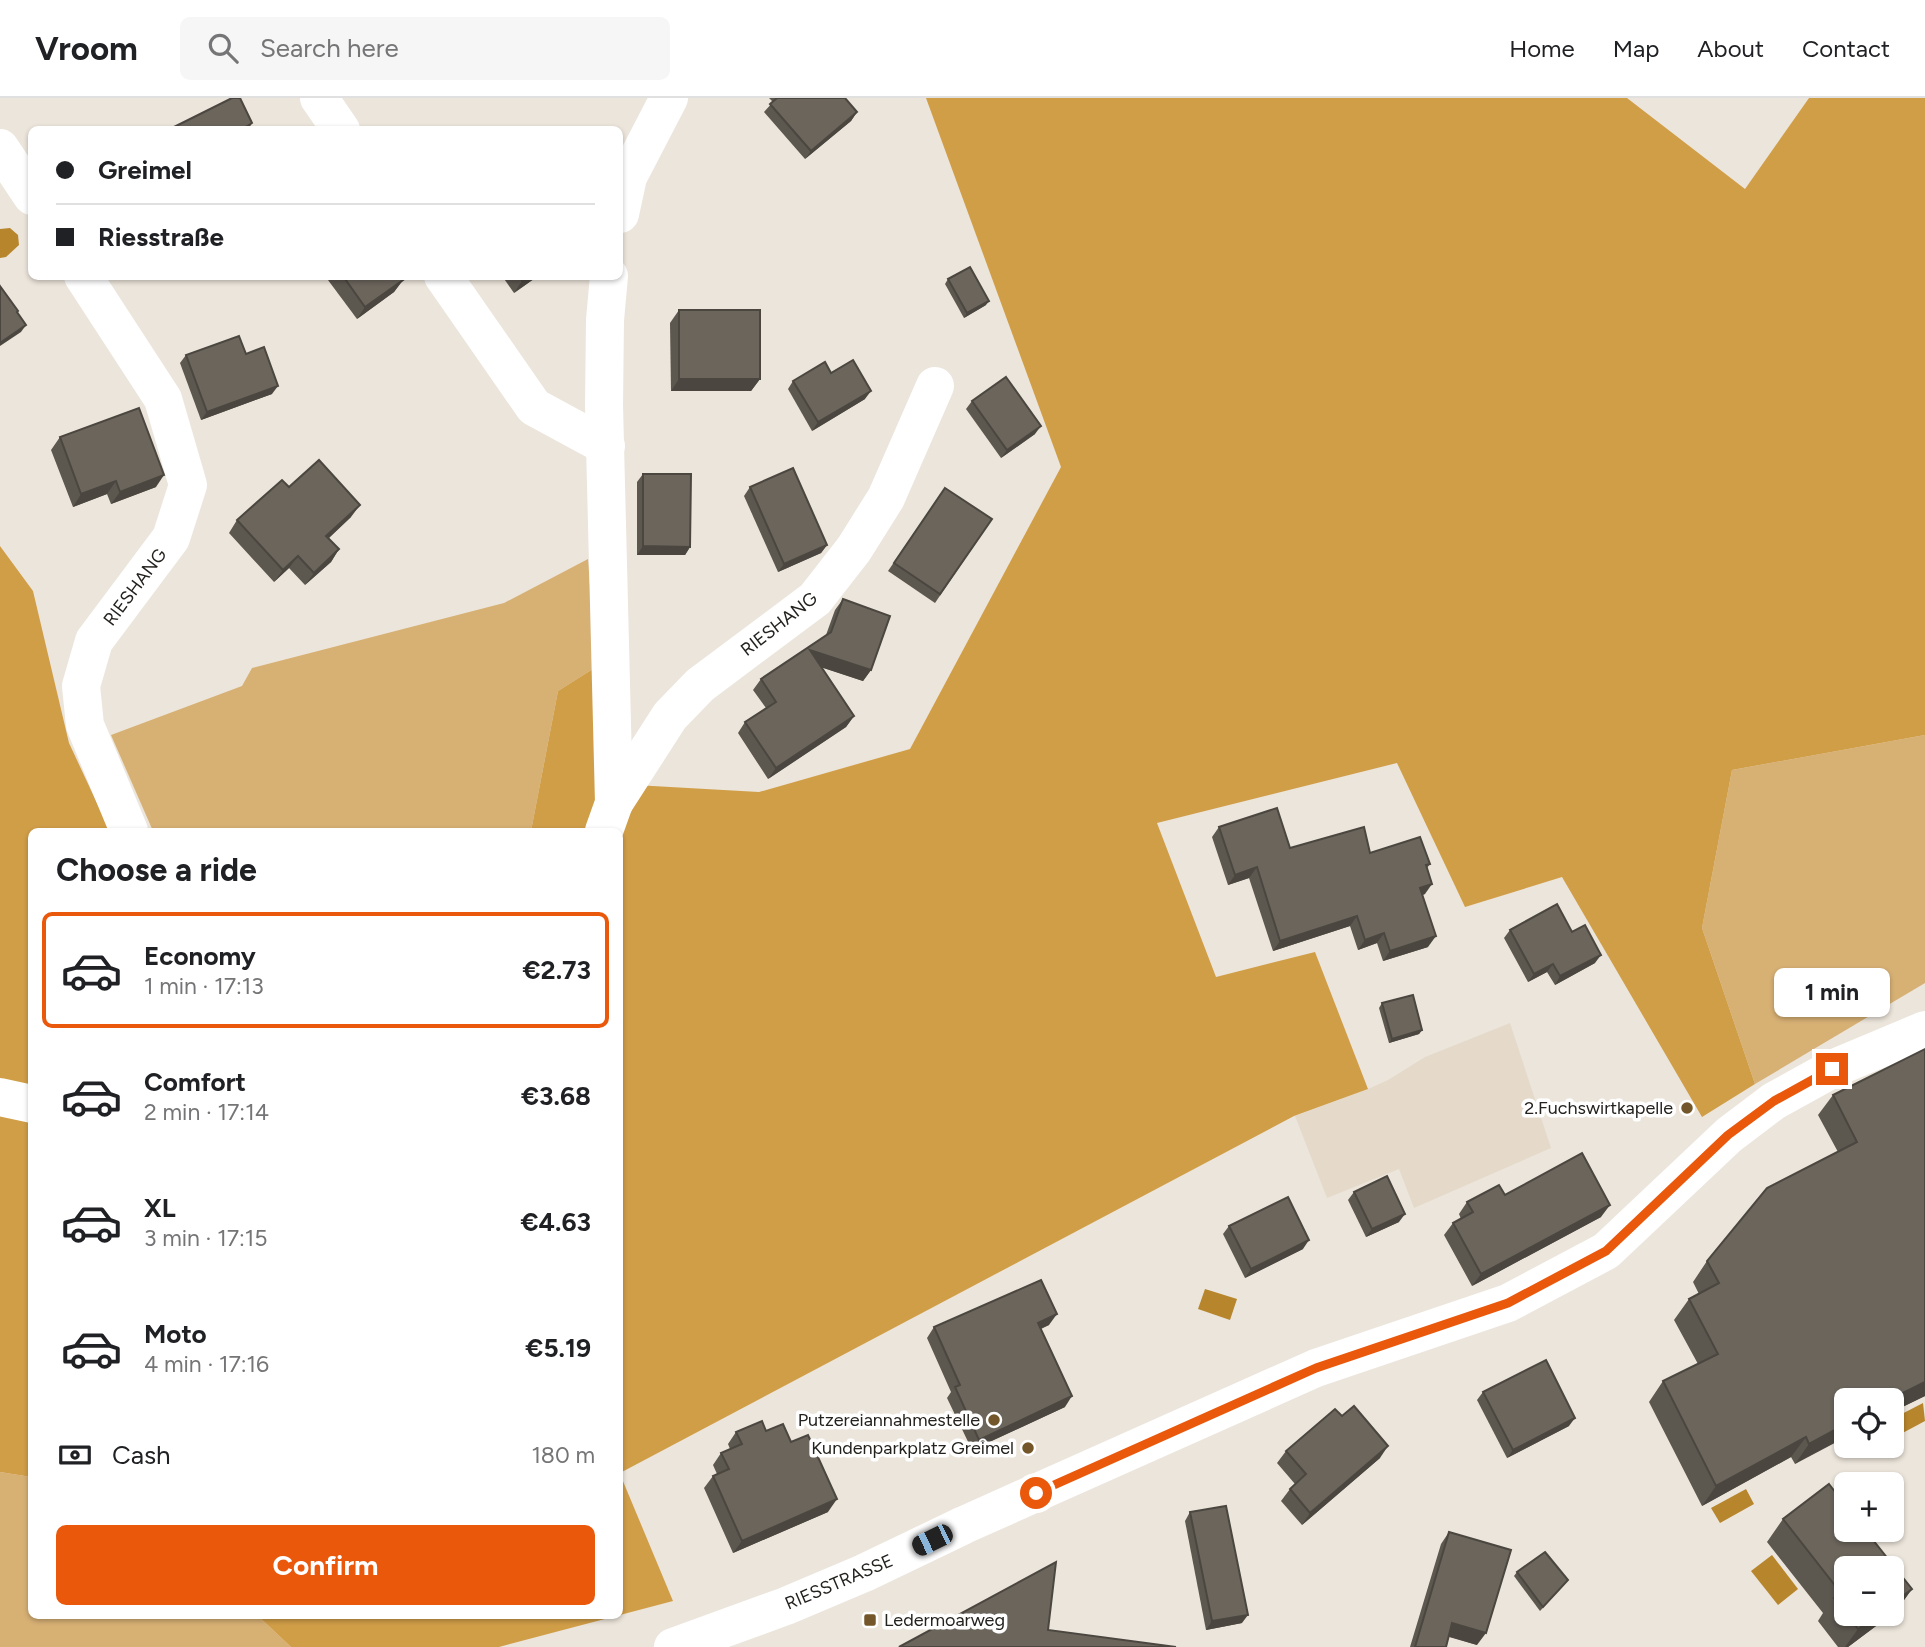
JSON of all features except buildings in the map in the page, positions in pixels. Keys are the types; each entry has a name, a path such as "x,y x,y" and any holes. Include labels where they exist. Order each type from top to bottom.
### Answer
{"street":[{"path":"319,98 338,126"},
{"path":"623,200 628,177 669,98"},
{"path":"0,148 28,190"},
{"name":"RIESHANG","path":"86,280 163,398 188,485 171,538 94,641 81,686 85,725 128,828"},
{"path":"446,280 534,407 606,446"},
{"name":"RIESHANG","path":"609,280 605,320 604,405 609,817"},
{"name":"RIESHANG","path":"609,817 670,716 700,685 815,599 854,550 886,498 935,386"},
{"name":"RIESSTRASSE","path":"673,1647 786,1606 864,1573 1316,1368 1508,1303 1606,1251 1728,1135 1774,1101 1832,1069 1925,1030"},
{"path":"0,1097 28,1103"}],"shaded area":[{"path":"926,98 1627,98 1745,189 1809,98 1925,98 1925,735 1732,770 1702,928 1755,1084 1702,1117 1562,877 1465,907 1397,763 1157,823 1216,977 1315,952 1368,1089 1294,1116 623,1471 623,828 532,828 558,691 596,667 617,784 759,792 910,749 1061,467"},
{"path":"10,228 18,235 19,245 6,257 0,258 0,229"},
{"path":"0,546 33,591 69,743 109,828 28,828 28,1477 0,1472"},
{"path":"588,559 596,667 558,691 532,828 152,828 111,735 242,686 252,668 504,603"},
{"path":"1925,735 1925,983 1755,1084 1702,928 1732,770"},
{"path":"1510,1023 1551,1148 1414,1208 1399,1169 1327,1198 1295,1116 1368,1089 1425,1057"},
{"path":"1205,1289 1237,1299 1230,1320 1198,1309"},
{"path":"1923,1403 1925,1421 1904,1432 1904,1413"},
{"path":"0,1472 28,1477 28,1619 261,1619 291,1647 0,1647"},
{"path":"623,1481 673,1601 623,1614"},
{"path":"1746,1489 1754,1504 1720,1523 1711,1508"},
{"path":"1772,1555 1798,1589 1778,1605 1751,1571"},
{"path":"261,1619 605,1619 499,1647 291,1647"}],"place":[{"name":"2.Fuchswirtkapelle","path":"1687,1108"},
{"name":"Putzereiannahmestelle","path":"994,1420"},
{"name":"Kundenparkplatz Greimel","path":"1028,1448"},
{"name":"Ledermoarweg","path":"870,1620"}],"route":[{"path":"1036,1493 1316,1368 1508,1303 1606,1251 1728,1135 1774,1101 1832,1069"}]}
